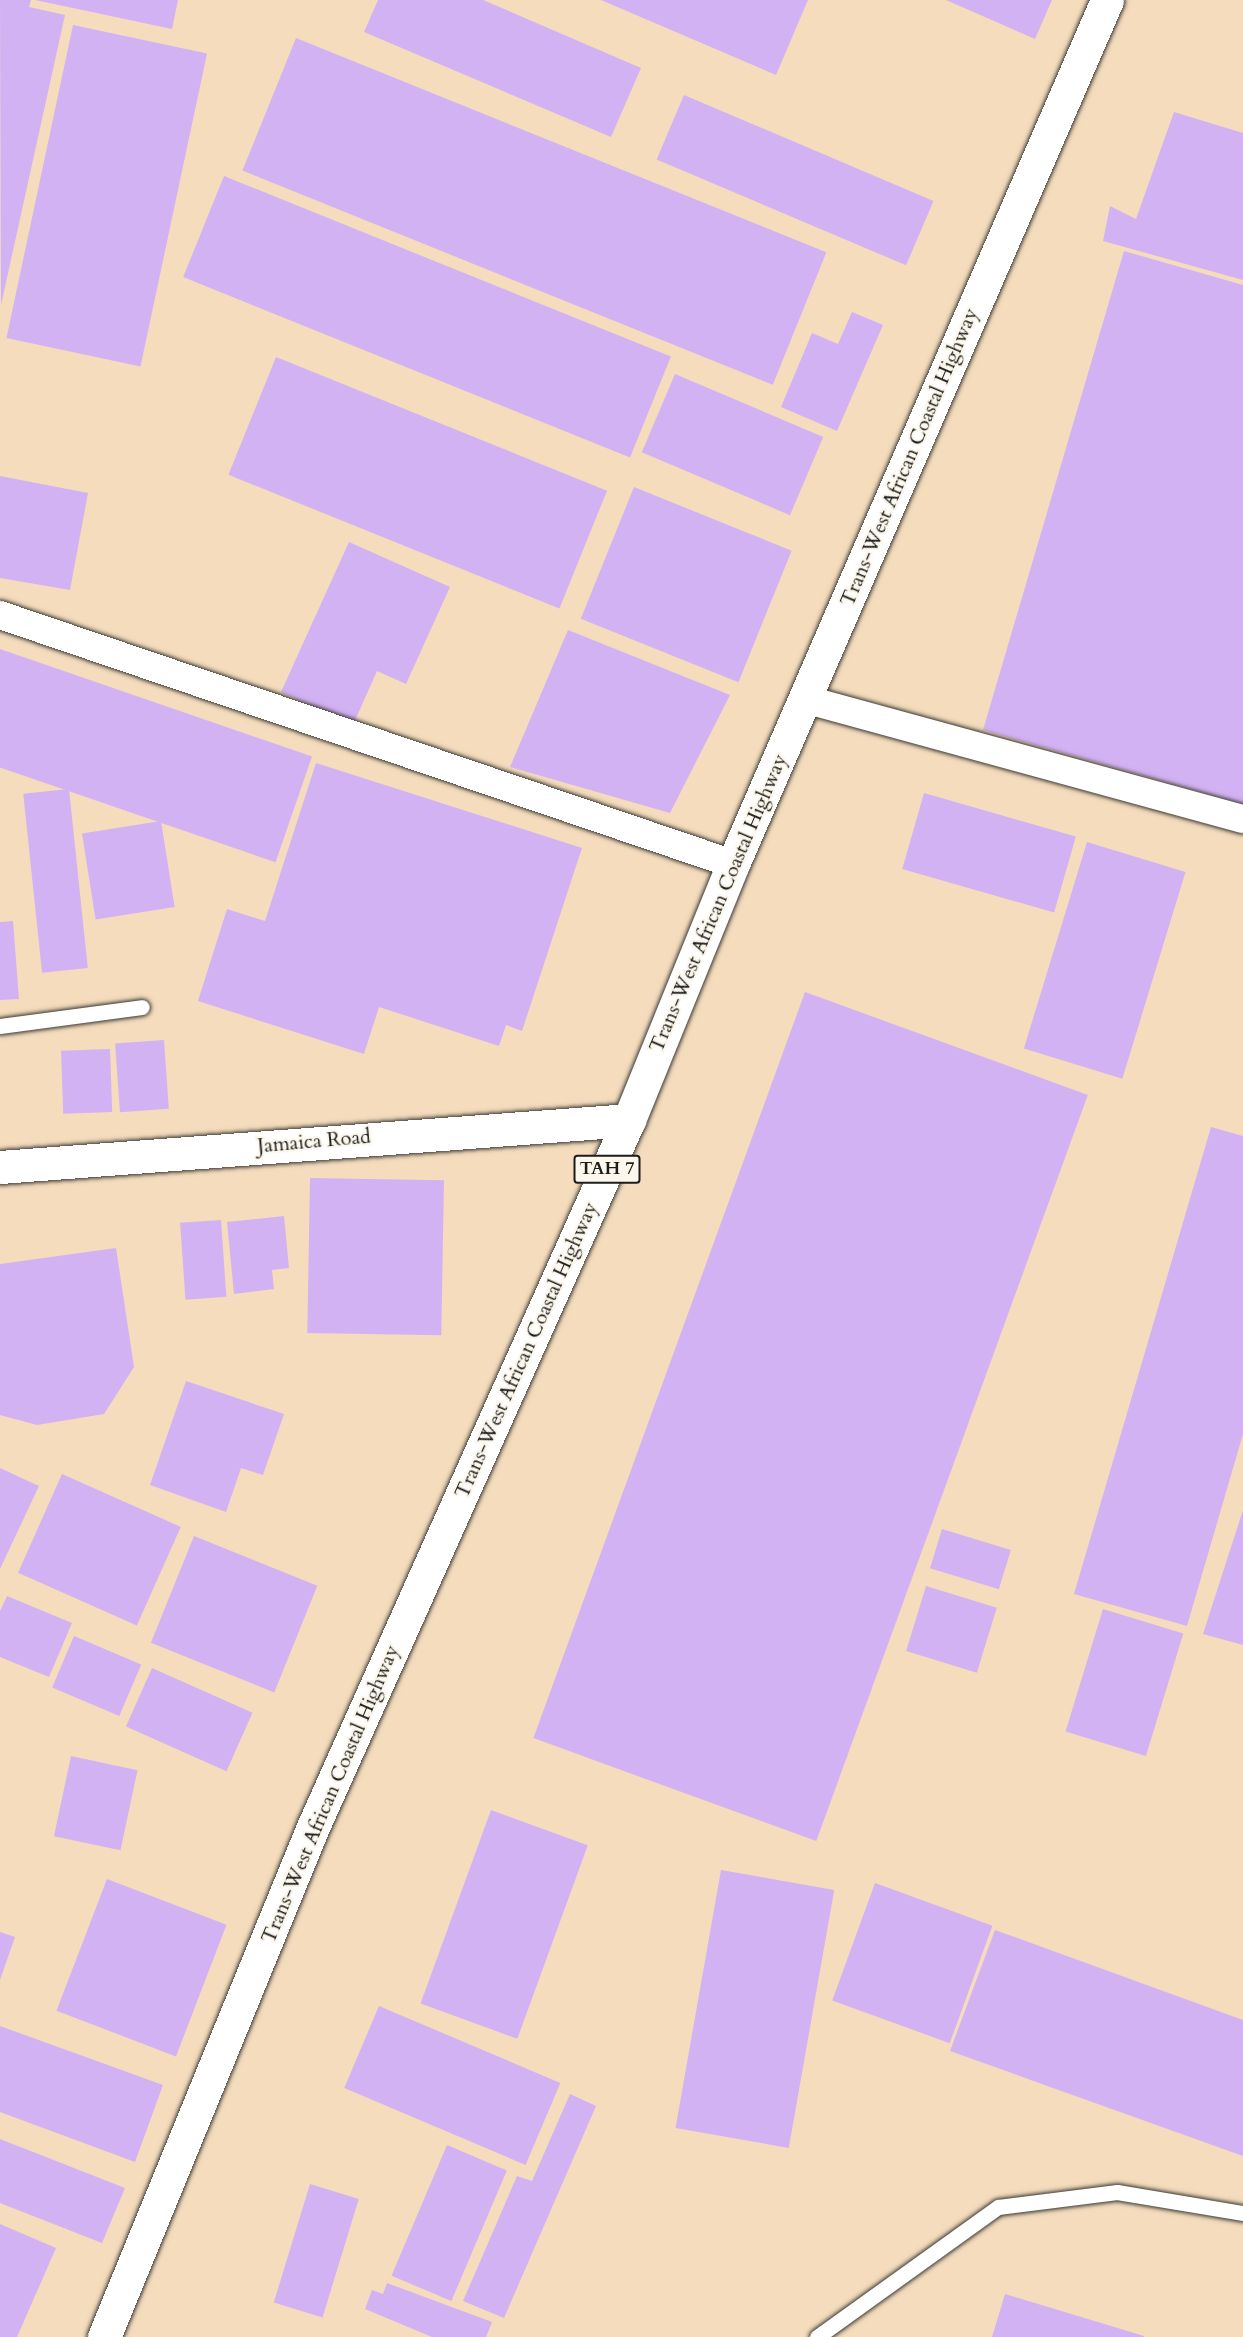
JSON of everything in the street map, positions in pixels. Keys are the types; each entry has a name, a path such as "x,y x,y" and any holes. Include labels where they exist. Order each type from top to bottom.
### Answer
{"main road":[{"name":"Trans-West African Coastal Highway","path":"104,2337 313,1827 629,1120 733,864 1107,0"},
{"name":"Jamaica Road","path":"0,1167 629,1120"}],"street":[{"path":"0,615 733,864"},
{"path":"804,699 1243,819"}],"lane":[{"path":"0,1026 142,1007"},
{"path":"817,2337 998,2207 1117,2192 1243,2213"}],"building":[{"path":"0,0 31,0 29,7 65,15 1,305"},
{"path":"35,0 178,0 172,29"},
{"path":"378,0 483,0 641,68 611,137 364,32"},
{"path":"601,0 808,0 776,75"},
{"path":"946,0 1052,0 1035,39"},
{"path":"73,25 207,53 140,366 6,338"},
{"path":"296,38 826,252 773,385 242,171"},
{"path":"684,95 933,201 906,265 657,159"},
{"path":"1174,112 1243,133 1243,280 1103,241 1110,206 1136,219"},
{"path":"224,176 671,357 630,458 183,277"},
{"path":"1124,251 1243,285 1243,804 983,730"},
{"path":"852,312 883,325 837,431 781,407 812,333 838,344"},
{"path":"276,357 607,491 559,608 228,475"},
{"path":"675,374 823,437 790,515 642,452"},
{"path":"0,476 88,493 70,590 0,578"},
{"path":"634,487 792,551 738,682 581,619"},
{"path":"349,542 450,587 406,684 377,671 353,725 281,692"},
{"path":"568,630 730,695 670,813 510,767"},
{"path":"0,649 312,756 276,862 0,767"},
{"path":"316,763 582,848 522,1031 506,1025 499,1046 379,1007 364,1054 198,1001 227,909 265,921"},
{"path":"69,789 88,968 42,973 23,794"},
{"path":"924,793 1076,837 1054,912 902,869"},
{"path":"161,821 175,907 96,919 82,834"},
{"path":"1087,842 1185,872 1122,1079 1024,1049"},
{"path":"13,921 19,999 0,1000 0,922"},
{"path":"805,992 1088,1095 816,1841 533,1738"},
{"path":"164,1040 169,1109 120,1112 115,1043"},
{"path":"110,1049 112,1112 63,1114 61,1051"},
{"path":"1211,1127 1243,1136 1243,1434 1187,1626 1074,1594"},
{"path":"310,1178 444,1180 441,1335 307,1333"},
{"path":"284,1216 289,1268 272,1270 274,1289 234,1294 227,1222"},
{"path":"221,1220 226,1297 185,1300 180,1223"},
{"path":"116,1248 134,1367 104,1414 37,1425 0,1415 0,1264"},
{"path":"186,1381 284,1414 263,1475 241,1468 226,1512 150,1485"},
{"path":"0,1468 39,1486 0,1569"},
{"path":"62,1474 181,1527 137,1626 18,1573"},
{"path":"1243,1510 1243,1645 1203,1634"},
{"path":"942,1529 1011,1550 999,1589 930,1568"},
{"path":"194,1536 317,1586 274,1692 151,1643"},
{"path":"926,1586 997,1608 977,1673 906,1651"},
{"path":"7,1596 72,1623 49,1677 0,1657 0,1611"},
{"path":"1103,1609 1183,1634 1146,1756 1066,1731"},
{"path":"74,1636 141,1665 119,1716 52,1688"},
{"path":"152,1668 252,1713 226,1771 126,1726"},
{"path":"71,1756 138,1770 120,1850 54,1836"},
{"path":"491,1810 588,1845 517,2039 421,2004"},
{"path":"721,1870 834,1890 789,2148 676,2128"},
{"path":"107,1879 226,1925 176,2057 56,2011"},
{"path":"875,1883 992,1926 950,2043 832,2000"},
{"path":"995,1930 1243,2020 1243,2156 950,2051"},
{"path":"0,1932 15,1937 0,1980"},
{"path":"379,2006 560,2083 526,2165 344,2088"},
{"path":"0,2026 163,2085 135,2162 0,2112"},
{"path":"570,2094 596,2106 504,2318 463,2301 517,2176 532,2181"},
{"path":"0,2139 125,2188 102,2243 0,2203"},
{"path":"447,2145 507,2170 451,2301 392,2276"},
{"path":"310,2184 359,2199 323,2317 274,2303"},
{"path":"0,2224 56,2248 17,2337 0,2337"},
{"path":"387,2283 492,2322 486,2337 432,2337 365,2309 372,2290 383,2294"},
{"path":"1005,2294 1144,2336 1144,2337 992,2337"}]}
